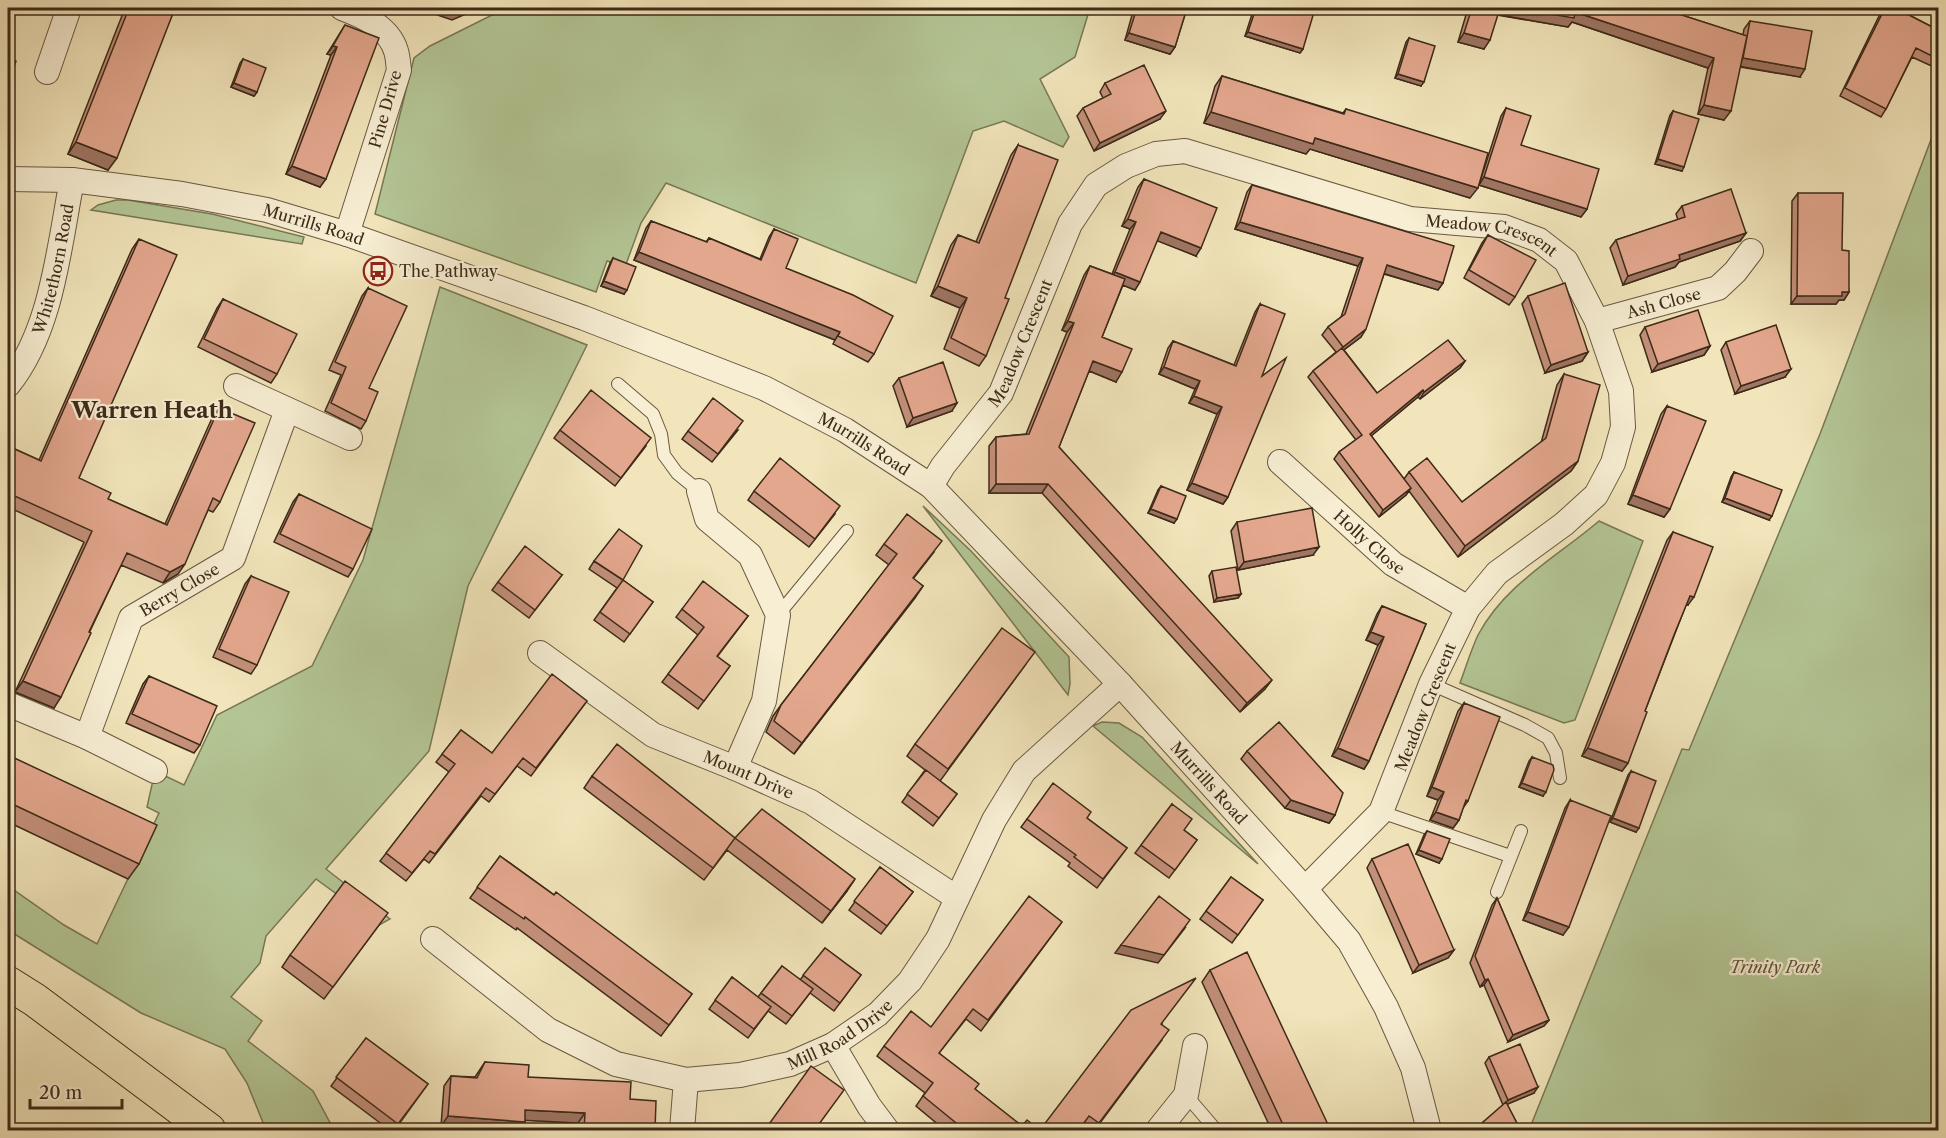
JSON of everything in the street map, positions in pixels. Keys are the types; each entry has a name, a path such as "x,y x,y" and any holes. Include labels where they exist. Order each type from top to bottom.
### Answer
{"main road":[{"path":"8,983 35,1000 209,1131"}],"street":[{"path":"47,72 69,8"},
{"name":"Pine Drive","path":"343,8 363,16 383,29 396,50 399,70 347,234"},
{"name":"Meadow Crescent","path":"931,486 1001,393 1070,224 1096,185 1126,166 1156,154 1185,151 1410,219 1504,227 1539,240 1566,261 1597,321 1621,391 1623,427 1613,463 1596,495 1564,524 1497,573 1468,608 1431,684 1382,812 1305,889"},
{"name":"Murrills Road","path":"8,180 72,180 182,194 267,210 347,234 573,314 764,388 845,430 931,486 1120,684 1349,941 1386,1006 1413,1068 1429,1131"},
{"name":"Whitethorn Road","path":"8,385 29,352 49,299 72,180"},
{"name":"Ash Close","path":"1597,321 1718,288 1752,251"},
{"path":"236,386 350,438"},
{"name":"Berry Close","path":"87,737 131,618 233,558 287,410"},
{"name":"Holly Close","path":"1280,462 1393,564 1468,608"},
{"path":"699,491 707,519 750,555 777,615 764,701 735,768"},
{"name":"Mount Drive","path":"540,653 653,735 811,802 957,898"},
{"name":"Mill Road Drive","path":"433,939 548,1030 616,1064 686,1080 740,1075 790,1064 833,1045 878,1014 910,981 938,939 994,820 1024,771 1120,684"},
{"path":"8,704 87,737 155,771"},
{"path":"833,1045 869,1106 887,1131"},
{"path":"1158,1131 1186,1095 1195,1046"},
{"path":"682,1131 686,1080"}],"lane":[{"path":"618,384 653,414 661,434 663,455 677,474 699,491"},
{"path":"777,615 847,531"},
{"path":"1431,684 1525,725 1548,738 1556,753 1560,778"},
{"path":"1382,812 1510,856"},
{"path":"1497,892 1521,831"},
{"path":"1186,1095 1216,1131"}],"green space":[{"path":"506,8 1090,8 1075,57 1040,79 1069,137 1063,147 1004,121 973,131 916,283 666,183 641,223 625,267 607,261 596,292 375,214 414,58 430,46"},
{"name":"Trinity Park","path":"1938,121 1938,1130 1529,1130 1682,749 1689,750 1820,434"},
{"path":"116,200 212,214 304,237 302,244 91,210 98,205"},
{"path":"440,287 587,345 468,586 429,751 326,869 390,919 379,925 316,879 266,936 260,963 231,997 262,1021 248,1041 313,1091 334,1130 266,1130 247,1083 225,1049 141,1013 8,930 8,886 64,925 97,944 159,813 147,807 155,771 184,785 217,715 312,666 363,560"},
{"path":"923,506 971,551 1069,657 1068,695"},
{"path":"1599,521 1643,541 1575,720 1564,723 1460,683 1478,635 1502,601 1533,572"},
{"path":"1102,722 1119,723 1142,737 1258,864 1093,726"}],"building":[{"path":"129,8 175,8 117,158 76,142"},
{"path":"1137,8 1187,8 1175,47 1129,33"},
{"path":"1256,8 1297,8 1314,12 1303,49 1248,32"},
{"path":"1472,8 1500,8 1490,40 1464,33"},
{"path":"1513,8 1660,8 1747,36 1731,111 1704,105 1714,58 1575,12 1574,18"},
{"path":"1885,8 1910,8 1909,15 1938,30 1938,59 1916,48 1886,109 1845,88"},
{"path":"1750,21 1812,31 1805,69 1743,58"},
{"path":"345,25 379,38 326,179 292,166 337,47 333,46"},
{"path":"1409,38 1435,46 1424,82 1398,74"},
{"path":"8,57 16,61 8,83"},
{"path":"243,59 266,68 257,92 234,83"},
{"path":"1144,65 1166,111 1100,143 1083,108 1111,94 1105,83"},
{"path":"1222,76 1344,114 1346,109 1488,153 1478,188 1315,138 1313,144 1211,112"},
{"path":"1506,108 1531,116 1521,145 1599,169 1587,209 1484,177"},
{"path":"1673,111 1699,119 1684,167 1658,159"},
{"path":"1018,145 1058,160 1005,298 1009,299 986,356 951,338 967,298 938,286 958,235 979,243"},
{"path":"1144,179 1217,208 1201,248 1161,232 1140,282 1115,272 1136,222 1128,219"},
{"path":"1252,185 1454,246 1443,283 1387,265 1366,329 1343,347 1328,327 1345,314 1363,258 1240,222"},
{"path":"1731,189 1746,233 1679,255 1680,259 1628,276 1616,240 1685,217 1682,206"},
{"path":"1798,193 1843,193 1842,250 1849,251 1849,292 1842,292 1842,296 1797,296"},
{"path":"651,221 707,242 709,238 761,260 774,229 798,239 786,268 853,295 893,316 874,354 838,336 840,332 639,252"},
{"path":"1488,235 1536,260 1515,297 1469,270"},
{"path":"139,239 177,255 79,478 111,493 108,499 167,525 219,408 255,423 220,502 213,498 185,564 170,572 127,553 61,697 23,681 92,531 8,493 8,446 41,461"},
{"path":"8,249 13,251 8,264"},
{"path":"613,258 636,267 627,290 604,281"},
{"path":"1090,266 1125,279 1102,337 1132,349 1122,372 1093,361 1059,447 1272,680 1247,703 1048,484 996,484 996,437 1029,434 1074,323 1068,321"},
{"path":"1565,283 1588,352 1551,365 1528,296"},
{"path":"368,288 407,306 369,388 378,392 366,421 331,403 346,367 335,362"},
{"path":"223,299 297,334 277,374 204,339"},
{"path":"1260,304 1285,314 1262,376 1286,358 1228,497 1192,483 1222,407 1194,396 1200,381 1164,367 1173,341 1236,366"},
{"path":"1698,310 1710,346 1658,364 1645,327"},
{"path":"1776,325 1791,369 1741,386 1726,342"},
{"path":"1448,340 1465,361 1424,392 1423,390 1370,434 1411,488 1383,510 1339,452 1362,435 1313,371 1342,348 1377,393"},
{"path":"943,362 957,403 913,418 899,378"},
{"path":"1564,374 1600,385 1578,461 1465,546 1409,472 1427,458 1462,502 1546,438"},
{"path":"591,390 651,438 621,478 560,430"},
{"path":"713,398 743,421 718,454 688,431"},
{"path":"1667,406 1706,421 1670,509 1633,495"},
{"path":"780,458 840,506 815,539 754,491"},
{"path":"1734,472 1782,490 1772,516 1725,498"},
{"path":"1161,486 1186,496 1177,519 1151,509"},
{"path":"299,494 372,529 353,569 280,534"},
{"path":"1312,508 1319,547 1244,562 1237,522"},
{"path":"907,514 942,541 913,578 923,586 802,743 774,721 781,705 897,554 884,544"},
{"path":"619,529 642,546 623,580 594,561"},
{"path":"1673,532 1713,547 1694,597 1690,596 1674,635 1628,763 1588,748"},
{"path":"525,546 562,575 535,610 498,582"},
{"path":"1236,567 1241,594 1217,598 1212,571"},
{"path":"251,576 289,592 257,665 219,649"},
{"path":"623,580 653,602 630,634 600,612"},
{"path":"703,581 748,616 717,656 730,666 704,701 668,674 704,627 682,609"},
{"path":"1382,606 1426,624 1369,761 1338,748 1384,637 1371,632"},
{"path":"1002,628 1035,652 948,769 915,744"},
{"path":"552,674 587,701 536,768 523,758 495,794 486,788 435,854 430,851 412,873 386,853 455,764 442,754 461,730 492,753"},
{"path":"149,676 217,706 200,745 132,714"},
{"path":"1464,703 1500,717 1459,820 1436,812 1444,792 1432,787"},
{"path":"1279,722 1343,793 1335,815 1291,800 1247,751"},
{"path":"617,744 735,838 713,868 592,776"},
{"path":"8,755 157,825 139,864 8,802"},
{"path":"1532,757 1553,765 1554,770 1546,792 1522,783"},
{"path":"926,770 957,794 939,818 907,794"},
{"path":"1631,771 1656,781 1639,828 1613,818"},
{"path":"1053,783 1091,812 1087,818 1127,848 1103,879 1074,857 1076,855 1027,819"},
{"path":"1570,800 1611,816 1569,927 1528,912"},
{"path":"1172,804 1192,819 1184,830 1197,840 1175,870 1141,845"},
{"path":"762,809 855,879 831,911 735,838"},
{"path":"1427,831 1450,839 1442,859 1419,850"},
{"path":"1408,844 1454,950 1419,965 1372,859"},
{"path":"500,856 554,895 556,892 692,994 669,1025 525,917 524,919 477,887"},
{"path":"880,867 913,892 887,926 854,901"},
{"path":"1231,877 1263,900 1238,935 1206,911"},
{"path":"345,881 388,913 333,987 290,955"},
{"path":"1029,896 1062,922 988,1020 973,1009 939,1053 979,1084 975,1089 1022,1126 1027,1120 1040,1130 1131,1010 1196,978 1161,1024 1169,1030 1099,1123 1089,1116 1078,1131 966,1131 923,1096 933,1083 884,1046 911,1011 931,1027"},
{"path":"1159,896 1190,920 1164,955 1121,945"},
{"path":"1497,898 1549,1020 1513,1035 1475,956"},
{"path":"825,948 861,975 840,1003 803,975"},
{"path":"1247,952 1331,1131 1286,1131 1210,970"},
{"path":"782,966 813,989 792,1016 761,993"},
{"path":"732,977 771,1007 754,1029 715,1000"},
{"path":"366,1038 428,1084 398,1124 336,1077"},
{"path":"1520,1044 1538,1087 1508,1100 1489,1057"},
{"path":"485,1062 529,1065 528,1077 631,1082 630,1099 656,1101 655,1131 584,1131 585,1113 525,1110 525,1122 448,1116 451,1076 477,1078"},
{"path":"811,1066 844,1090 814,1131 764,1131"},
{"path":"1506,1102 1521,1131 1488,1131 1482,1123"}],"place":[{"name":"The Pathway","path":"378,271"}],"district":[{"name":"Warren Heath","path":"152,410"}]}
